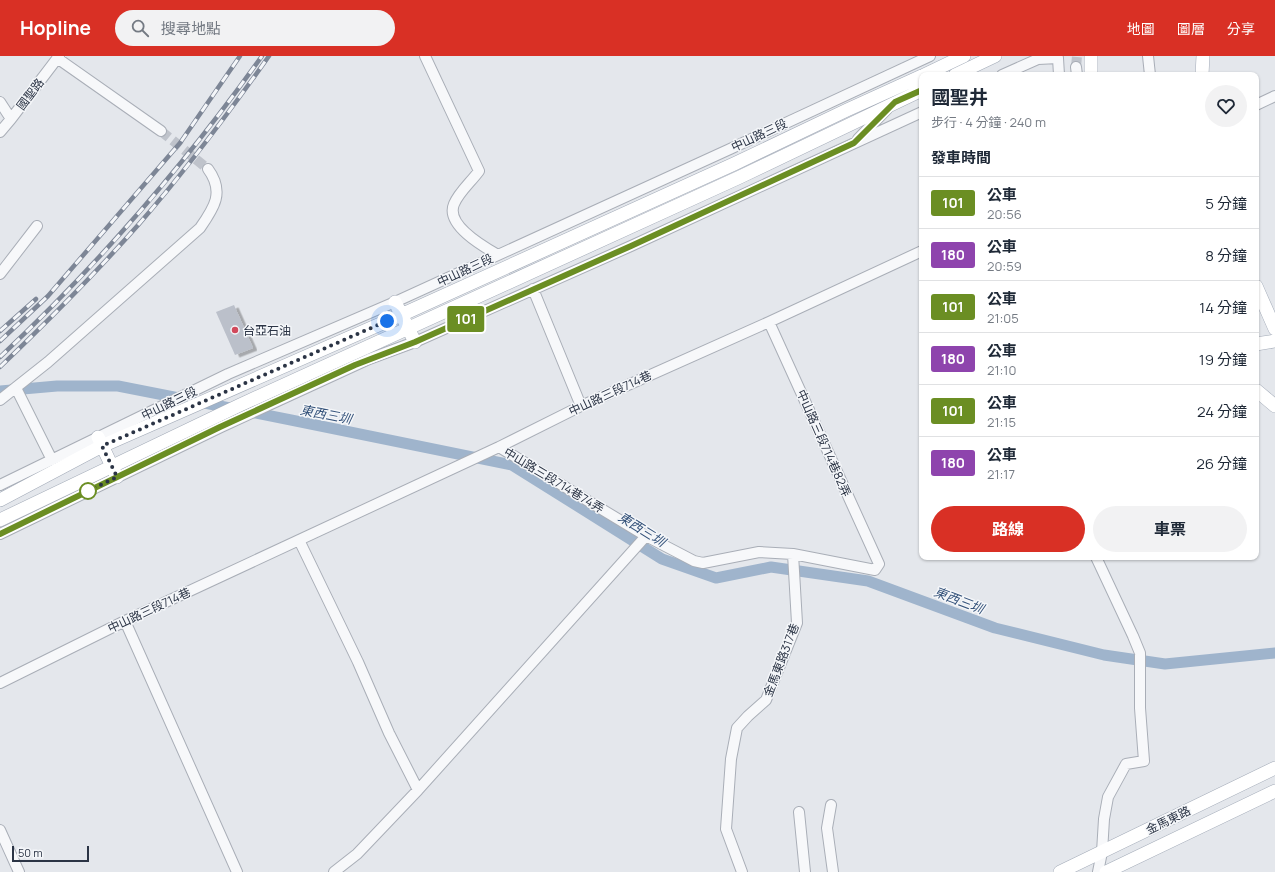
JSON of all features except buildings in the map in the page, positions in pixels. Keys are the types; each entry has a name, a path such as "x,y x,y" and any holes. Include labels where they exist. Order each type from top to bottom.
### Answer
{"main road":[{"name":"中山路三段","path":"930,72 964,56"},
{"path":"961,72 995,56"},
{"path":"1091,56 1091,72"},
{"path":"1202,72 1203,56"},
{"name":"中山路三段","path":"0,500 100,442 401,315 734,164 919,77"},
{"path":"0,520 114,472 240,405 740,178 919,91"},
{"path":"1259,293 1275,329"},
{"path":"395,302 407,329 415,342"},
{"path":"1259,393 1275,406"},
{"path":"100,442 114,472"},
{"name":"金馬東路","path":"1060,872 1275,768"},
{"name":"金馬東路","path":"1106,872 1275,791"}],"street":[{"path":"425,56 479,171 458,197 453,211 455,218 460,227 467,234 480,245 498,255"},
{"name":"中山路三段","path":"0,485 52,460 100,442 228,374 395,302 930,56"},
{"path":"1148,56 1150,72"},
{"path":"58,57 161,131"},
{"name":"國聖路","path":"0,132 58,57"},
{"path":"1009,72 1038,59 1058,57 1059,72"},
{"path":"899,69 947,64"},
{"path":"1259,104 1275,96"},
{"path":"0,102 11,119"},
{"path":"854,143 895,102"},
{"path":"0,534 114,472 233,422 369,359 415,342 631,246 919,113"},
{"path":"846,127 868,128 892,125"},
{"path":"730,149 734,164"},
{"path":"0,400 48,362 200,228 216,201 217,189 213,175 208,169"},
{"path":"0,274 37,226"},
{"name":"中山路三段714巷","path":"0,683 125,621 499,447 581,406 769,322 919,252"},
{"path":"533,289 581,406"},
{"name":"中山路三段714巷82弄","path":"769,322 879,564"},
{"path":"16,388 52,460"},
{"name":"中山路三段714巷74弄","path":"499,447 646,536 694,561 703,564 759,552 792,554 875,570 879,564"},
{"path":"334,872 357,854 418,790 646,536"},
{"path":"299,540 358,662 389,733 418,790"},
{"name":"金馬東路317巷","path":"742,872 726,829 731,759 737,728 766,700 797,623 792,554"},
{"path":"1097,560 1140,653 1140,708 1144,761 1126,764 1108,797 1104,819 1102,852 1098,872"},
{"path":"125,621 237,872"},
{"path":"831,805 828,828 833,872"},
{"path":"798,812 805,872"},
{"path":"0,830 19,872"}],"waterway":[{"name":"東西三圳","path":"0,391 57,386 118,386 512,465 662,559 716,578 771,567 868,581 995,628 1104,655 1165,664 1275,653"}],"tunnel":[{"path":"1076,67 1077,56"},
{"path":"161,131 208,169"}],"railway":[{"path":"0,341 48,296 180,143 240,56"},
{"path":"0,357 106,250 202,137 262,56"},
{"path":"0,367 71,297 139,224 206,142 269,56"},
{"path":"0,331 36,299"}],"bus line":[{"name":"101","path":"0,534 220,427 355,365 415,342 631,246 854,143 895,102 919,91"}],"place":[{"name":"台亞石油","path":"235,330"}],"route":[{"path":"88,491 117,477 102,446 387,321"}]}
